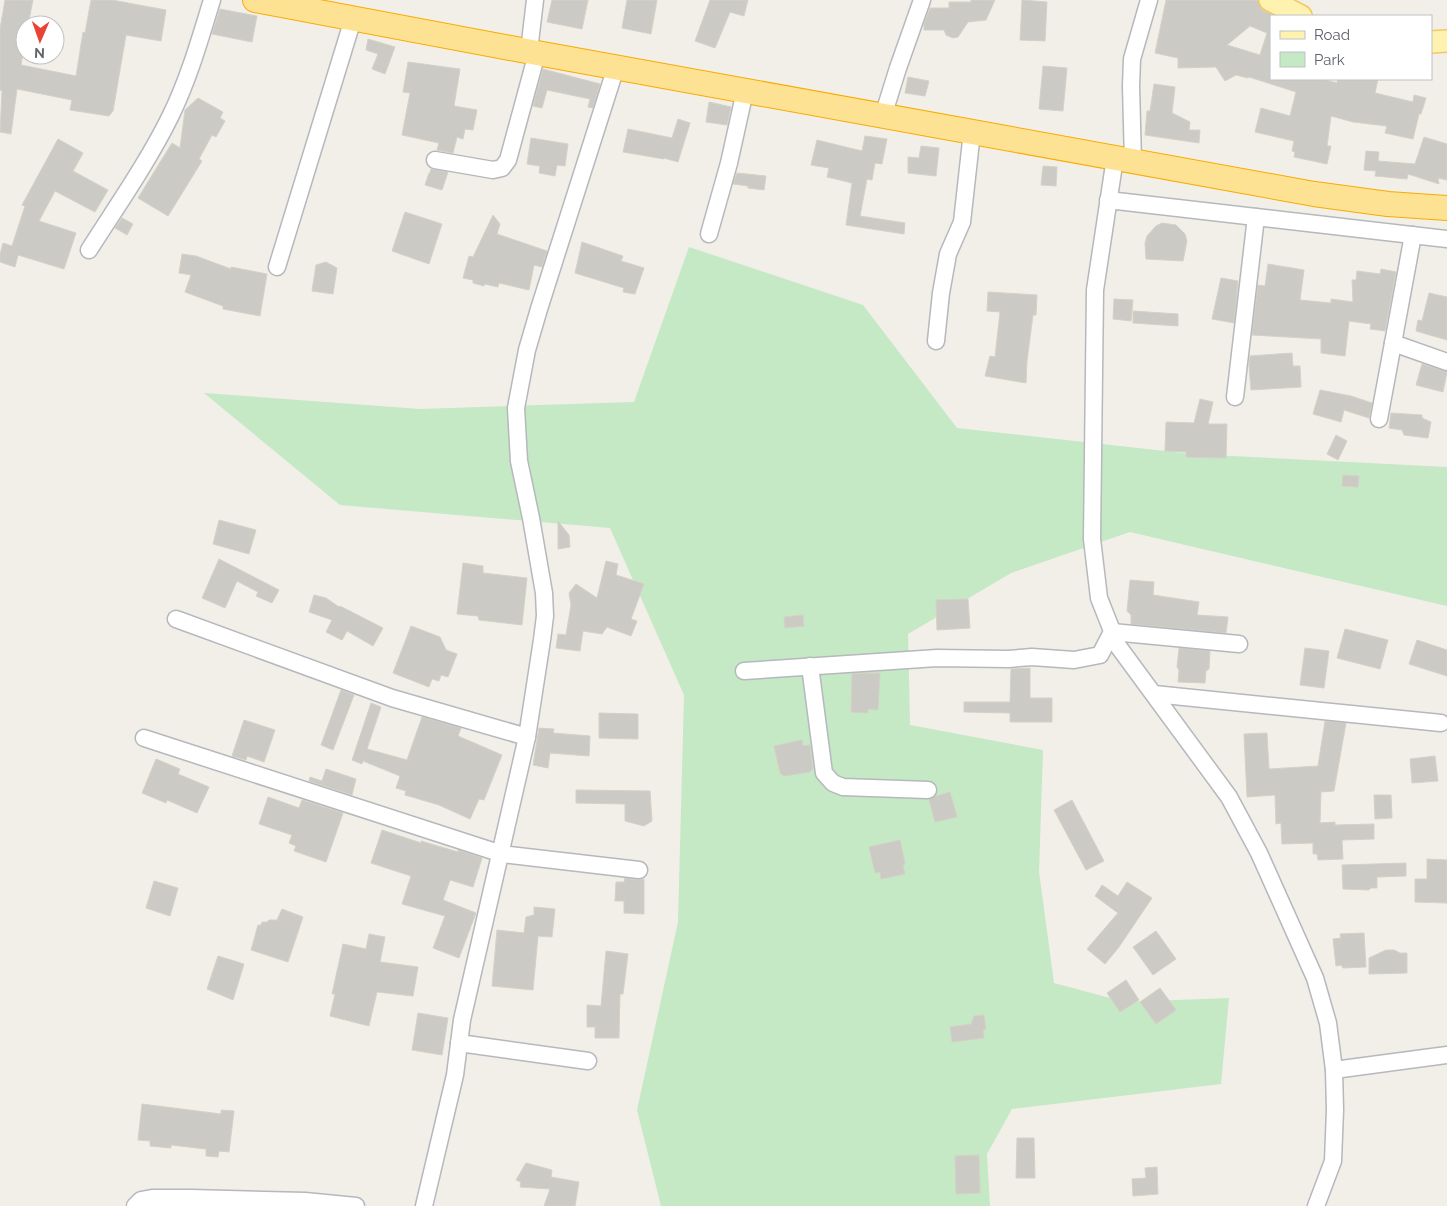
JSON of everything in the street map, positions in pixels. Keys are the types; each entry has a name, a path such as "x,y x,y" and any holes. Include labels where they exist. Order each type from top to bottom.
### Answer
{"highway":[{"path":"270,1 353,19 1314,194 1388,204 1447,208"}],"main road":[{"path":"1270,0 1299,15"},
{"path":"1432,42 1447,41"}],"street":[{"path":"89,250 145,162 171,116 188,75 212,0"},
{"path":"435,160 493,170 502,168 508,160 533,52 535,0"},
{"path":"884,116 898,68 922,0"},
{"path":"1149,0 1132,59 1124,160 1108,200 1095,290 1092,539 1099,598 1118,646 1229,797 1259,853 1314,978 1328,1023 1334,1070 1335,1110 1333,1161 1316,1206"},
{"path":"277,266 353,19"},
{"path":"424,1206 455,1075 462,1020 502,854 527,737 545,616 544,592 519,461 516,408 527,350 539,309 616,67"},
{"path":"709,234 729,163 745,91"},
{"path":"936,341 941,293 948,254 962,222 972,132"},
{"path":"1108,200 1447,239"},
{"path":"1235,397 1256,217"},
{"path":"1380,419 1412,235"},
{"path":"1393,343 1447,362"},
{"path":"176,619 392,698 527,737"},
{"path":"1112,632 1239,644"},
{"path":"744,670 937,658 1008,659 1032,657 1074,660 1100,655 1112,632"},
{"path":"810,666 824,773 832,783 843,787 928,790"},
{"path":"1154,694 1441,723"},
{"path":"144,738 502,854 639,870"},
{"path":"459,1043 588,1061"},
{"path":"1334,1070 1447,1055"},
{"path":"135,1206 141,1200 152,1198 191,1198 305,1201 356,1206"}],"green space":[{"path":"689,247 863,305 957,428 1192,454 1447,467 1447,606 1130,532 1011,573 908,634 910,725 1043,750 1039,872 1054,983 1125,1002 1229,998 1221,1084 1012,1109 987,1154 990,1206 661,1206 637,1110 678,922 684,695 610,528 340,505 204,393 420,409 634,402"}],"building":[{"path":"5,0 33,0 30,15 15,15 15,65 76,76 83,32 85,33 91,0 112,0 166,10 161,41 126,35 113,111 109,116 70,110 72,100 17,89 11,134 0,132 2,91 0,90 0,29"},
{"path":"552,0 588,0 582,29 547,22"},
{"path":"627,0 657,0 651,34 622,28"},
{"path":"710,0 748,0 744,16 730,12 715,48 695,41"},
{"path":"971,0 995,0 986,20 968,22 958,37 953,38 946,35 944,30 924,30 924,24 930,8 949,8 949,2 971,2"},
{"path":"1022,0 1047,2 1045,41 1020,40"},
{"path":"1166,0 1258,0 1262,10 1271,14 1270,80 1326,80 1337,83 1338,80 1378,80 1375,93 1413,102 1414,95 1426,98 1421,114 1419,114 1413,139 1385,133 1387,126 1353,122 1331,116 1327,146 1331,146 1327,164 1294,157 1295,152 1292,151 1294,141 1255,132 1261,108 1290,116 1296,92 1249,77 1236,75 1225,81 1216,67 1178,68 1178,58 1155,53","holes":["1250,26 1267,33 1260,55 1227,45"]},
{"path":"220,9 257,16 252,42 212,34"},
{"path":"368,39 395,47 385,74 372,69 378,54 366,50"},
{"path":"408,62 460,69 454,106 477,110 473,130 465,129 463,139 457,137 453,153 437,150 439,143 402,135 410,93 403,92"},
{"path":"1043,66 1067,68 1063,111 1039,109"},
{"path":"543,69 600,84 593,108 588,107 590,99 547,90 542,108 533,106"},
{"path":"908,77 929,81 925,96 905,93"},
{"path":"1154,84 1175,87 1172,113 1190,122 1189,130 1200,130 1199,143 1145,135 1147,111 1150,111"},
{"path":"198,98 223,112 220,118 225,121 216,137 212,135 199,159 202,161 168,216 138,198 172,143 180,148 185,110"},
{"path":"709,102 731,107 727,125 706,122"},
{"path":"678,119 690,123 678,162 623,152 628,129 672,138"},
{"path":"865,136 887,139 882,164 875,163 872,180 867,179 860,216 905,223 904,234 846,225 852,183 827,177 829,168 811,165 817,140 862,151"},
{"path":"1424,137 1447,144 1447,180 1438,178 1439,184 1408,174 1407,179 1375,176 1376,171 1364,170 1366,151 1379,152 1378,161 1415,164"},
{"path":"531,138 568,144 565,166 557,165 555,176 539,173 540,166 527,164"},
{"path":"58,139 83,153 73,171 108,190 95,212 55,191 39,221 76,233 64,269 18,255 15,267 0,262 3,243 12,246 25,206 22,205"},
{"path":"921,146 939,148 936,176 908,173 908,157 919,158"},
{"path":"1043,166 1057,167 1056,186 1041,185"},
{"path":"431,169 448,172 442,190 425,185"},
{"path":"737,173 766,176 764,190 733,184"},
{"path":"405,212 442,224 429,264 392,251"},
{"path":"493,215 500,224 497,234 547,251 542,267 534,265 529,290 499,283 498,287 485,284 484,286 473,283 473,280 463,278 469,256 473,257"},
{"path":"122,218 133,224 127,235 115,228"},
{"path":"1162,223 1176,225 1185,234 1187,241 1183,261 1146,259 1145,243 1147,236 1156,226"},
{"path":"582,242 623,256 621,261 644,268 635,294 623,292 624,288 575,273"},
{"path":"182,254 196,256 231,269 231,267 267,274 260,316 223,309 223,306 185,292 191,275 179,273"},
{"path":"326,262 337,268 333,294 312,291 316,265"},
{"path":"1268,264 1304,270 1300,300 1331,303 1331,299 1353,302 1352,280 1356,280 1357,271 1380,274 1381,269 1396,272 1385,331 1370,329 1371,324 1349,321 1345,356 1321,353 1321,339 1252,335 1258,285 1265,286"},
{"path":"1221,278 1238,281 1234,323 1212,319"},
{"path":"988,292 1037,295 1036,315 1033,315 1027,361 1026,383 985,376 990,356 995,357 1000,312 987,311"},
{"path":"1429,293 1447,297 1447,340 1416,331 1418,320 1422,321"},
{"path":"1114,299 1133,300 1131,321 1113,319"},
{"path":"1133,311 1178,314 1178,326 1133,323"},
{"path":"1292,353 1293,366 1300,366 1301,387 1251,390 1250,356"},
{"path":"1422,364 1447,372 1443,392 1416,385"},
{"path":"1320,390 1351,396 1372,403 1369,418 1344,410 1341,422 1313,414"},
{"path":"1200,399 1213,402 1208,424 1227,424 1226,458 1186,457 1186,452 1165,451 1166,422 1194,423"},
{"path":"1391,413 1422,415 1422,418 1431,422 1428,438 1404,435 1402,430 1389,428"},
{"path":"1336,435 1347,441 1338,460 1327,454"},
{"path":"1343,475 1359,476 1358,487 1342,486"},
{"path":"219,520 256,530 249,554 213,544"},
{"path":"558,521 569,535 570,547 558,549"},
{"path":"219,559 279,590 272,603 256,596 258,592 237,581 225,608 202,598"},
{"path":"606,561 618,564 616,575 644,584 631,619 637,621 631,636 607,627 602,634 583,631 580,651 556,648 558,634 566,635 571,605 569,593 576,584 597,598"},
{"path":"463,563 483,566 483,573 527,578 522,625 479,620 478,616 457,614"},
{"path":"1130,580 1154,582 1153,595 1199,602 1197,615 1228,617 1226,633 1131,624 1131,615 1127,611"},
{"path":"314,595 326,598 339,607 383,628 373,646 347,631 342,640 326,632 332,620 309,612"},
{"path":"968,599 970,628 937,630 936,600"},
{"path":"803,615 804,626 785,628 784,617"},
{"path":"411,626 440,637 446,650 457,654 448,677 441,675 439,681 432,679 429,687 393,673"},
{"path":"1345,629 1388,640 1380,669 1337,658"},
{"path":"1417,640 1447,650 1447,676 1409,664"},
{"path":"1179,648 1210,651 1209,669 1206,671 1205,683 1178,682"},
{"path":"1305,648 1329,651 1324,688 1300,685"},
{"path":"1030,668 1030,698 1052,698 1052,722 1010,722 1010,713 964,712 964,702 1010,702 1011,669"},
{"path":"880,673 878,710 868,709 868,713 851,712 852,674"},
{"path":"341,690 354,695 333,750 321,745"},
{"path":"371,703 381,707 367,749 407,760 422,717 461,728 458,736 502,755 484,800 479,799 470,819 439,805 405,795 406,791 396,788 400,776 363,761 362,764 352,760"},
{"path":"599,713 638,714 638,739 599,738"},
{"path":"244,720 275,730 264,762 247,756 246,760 232,756"},
{"path":"1325,721 1346,723 1334,791 1321,792 1320,823 1335,822 1335,825 1374,824 1374,839 1342,840 1343,859 1318,860 1317,854 1313,854 1313,843 1282,844 1281,823 1276,824 1275,795 1247,797 1244,734 1267,733 1269,769 1318,766"},
{"path":"539,728 554,729 553,733 590,736 589,756 550,753 548,768 533,765"},
{"path":"802,740 803,746 810,745 813,769 810,772 784,776 780,773 774,746"},
{"path":"1435,756 1438,781 1412,783 1410,759"},
{"path":"156,759 180,769 178,774 209,787 197,813 167,800 166,803 142,793"},
{"path":"326,769 356,779 352,795 309,781 310,777 322,781"},
{"path":"576,790 650,791 652,821 644,826 625,821 625,804 576,803"},
{"path":"950,792 957,817 935,822 929,800"},
{"path":"1374,795 1391,795 1392,818 1375,819"},
{"path":"268,797 299,808 302,800 343,813 326,862 294,851 296,846 289,843 292,835 259,824"},
{"path":"1072,800 1104,861 1086,870 1054,810"},
{"path":"382,830 421,843 421,841 458,852 458,850 482,858 473,887 450,880 443,900 476,913 459,958 433,948 445,916 402,904 411,876 371,863"},
{"path":"900,840 905,863 903,866 905,874 881,879 880,872 875,873 869,847"},
{"path":"1427,859 1447,860 1447,903 1415,902 1415,879 1427,879"},
{"path":"1406,863 1406,876 1377,877 1377,888 1369,890 1343,889 1342,865"},
{"path":"625,878 644,879 644,914 624,913 624,901 615,901 616,882 624,882"},
{"path":"154,881 178,888 170,916 146,908"},
{"path":"1127,882 1152,898 1119,947 1105,964 1087,949 1118,913 1095,896 1102,885 1118,896"},
{"path":"534,907 555,909 552,937 538,936 533,990 492,986 497,930 524,933 526,917 534,915"},
{"path":"282,909 303,917 288,962 251,950 258,925 269,920 277,920"},
{"path":"1156,931 1176,959 1153,975 1133,947"},
{"path":"1364,933 1366,967 1343,968 1341,965 1336,966 1333,939 1341,938 1340,934"},
{"path":"369,934 385,937 380,962 418,967 413,996 377,992 369,1026 330,1016 335,994 332,994 343,944 366,949"},
{"path":"1386,950 1407,953 1407,973 1369,974 1369,958"},
{"path":"606,951 628,954 623,994 620,994 619,1038 595,1038 595,1027 587,1027 587,1005 601,1006"},
{"path":"218,956 244,964 233,1000 207,989"},
{"path":"1126,980 1139,1000 1120,1012 1107,993"},
{"path":"1160,988 1176,1010 1156,1024 1140,1002"},
{"path":"418,1013 448,1018 442,1055 412,1050"},
{"path":"984,1015 986,1029 983,1030 984,1038 952,1042 950,1027 971,1024 974,1016"},
{"path":"142,1104 221,1114 221,1110 234,1111 229,1152 219,1151 218,1157 206,1156 206,1149 171,1145 171,1148 150,1146 150,1141 138,1140"},
{"path":"1017,1138 1034,1138 1035,1178 1016,1178"},
{"path":"979,1155 980,1193 956,1194 955,1156"},
{"path":"526,1163 552,1170 551,1177 579,1182 575,1206 544,1206 550,1189 520,1187 521,1182 516,1180"},
{"path":"1157,1167 1158,1194 1133,1196 1132,1179 1146,1178 1145,1168"}]}
